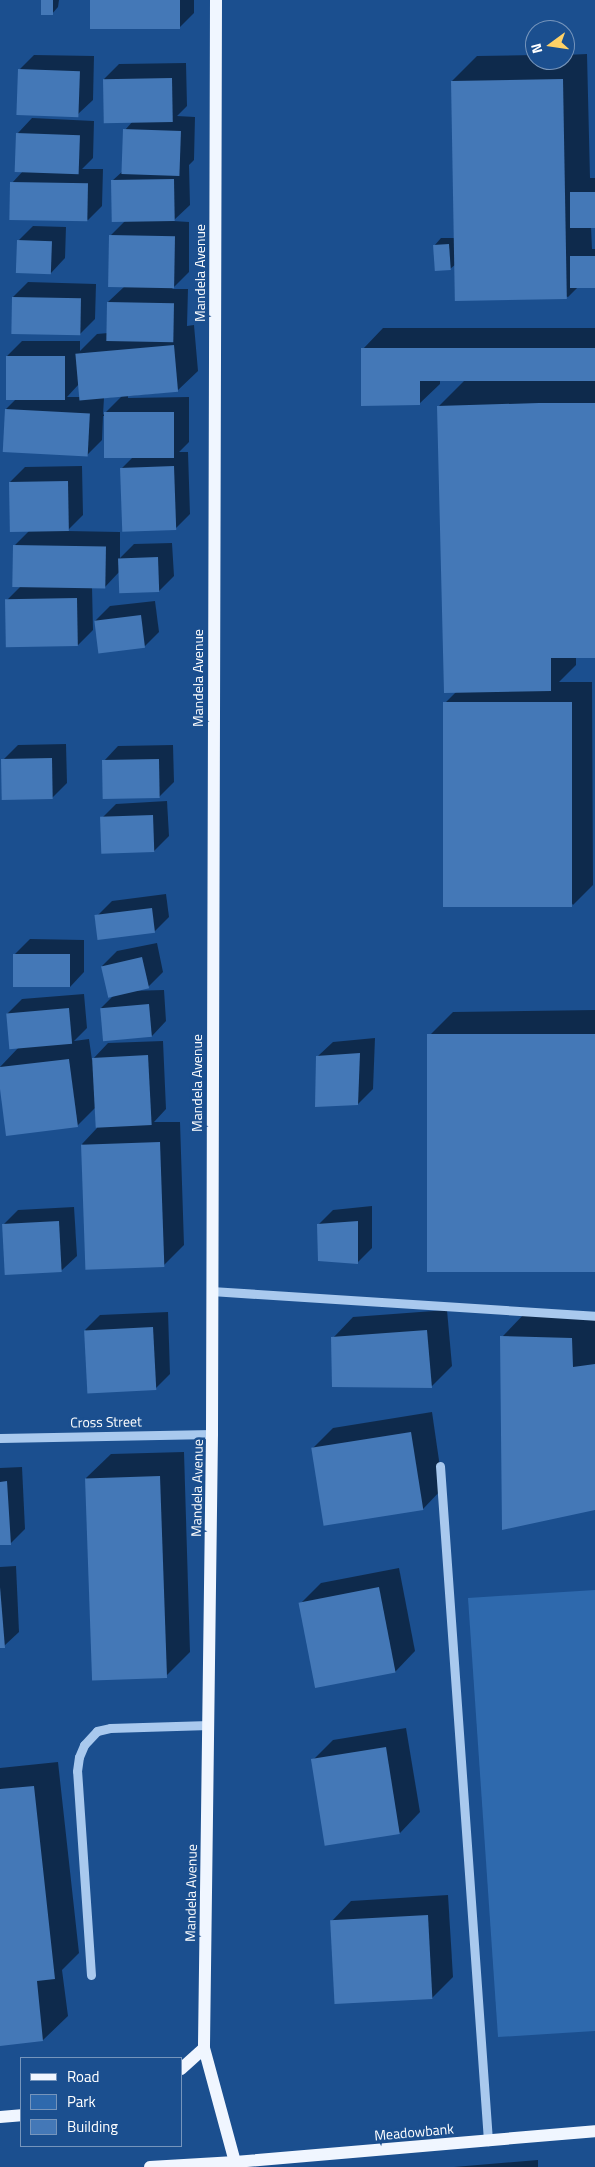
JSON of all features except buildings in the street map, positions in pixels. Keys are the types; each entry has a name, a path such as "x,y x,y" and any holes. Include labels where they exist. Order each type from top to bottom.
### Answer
{"main road":[{"name":"Mandela Avenue","path":"216,0 212,1434 204,2048 235,2165"},
{"path":"182,2069 204,2048"},
{"path":"0,2117 20,2115"},
{"name":"Meadowbank","path":"150,2167 235,2165 595,2131"}],"street":[{"path":"211,1291 595,1316"},
{"name":"Cross Street","path":"0,1438 212,1434"},
{"path":"440,1466 488,2141"},
{"path":"91,1974 77,1771 79,1757 84,1745 97,1731 110,1728 208,1725"}],"green space":[{"path":"595,1590 595,2031 498,2037 468,1598"}]}
